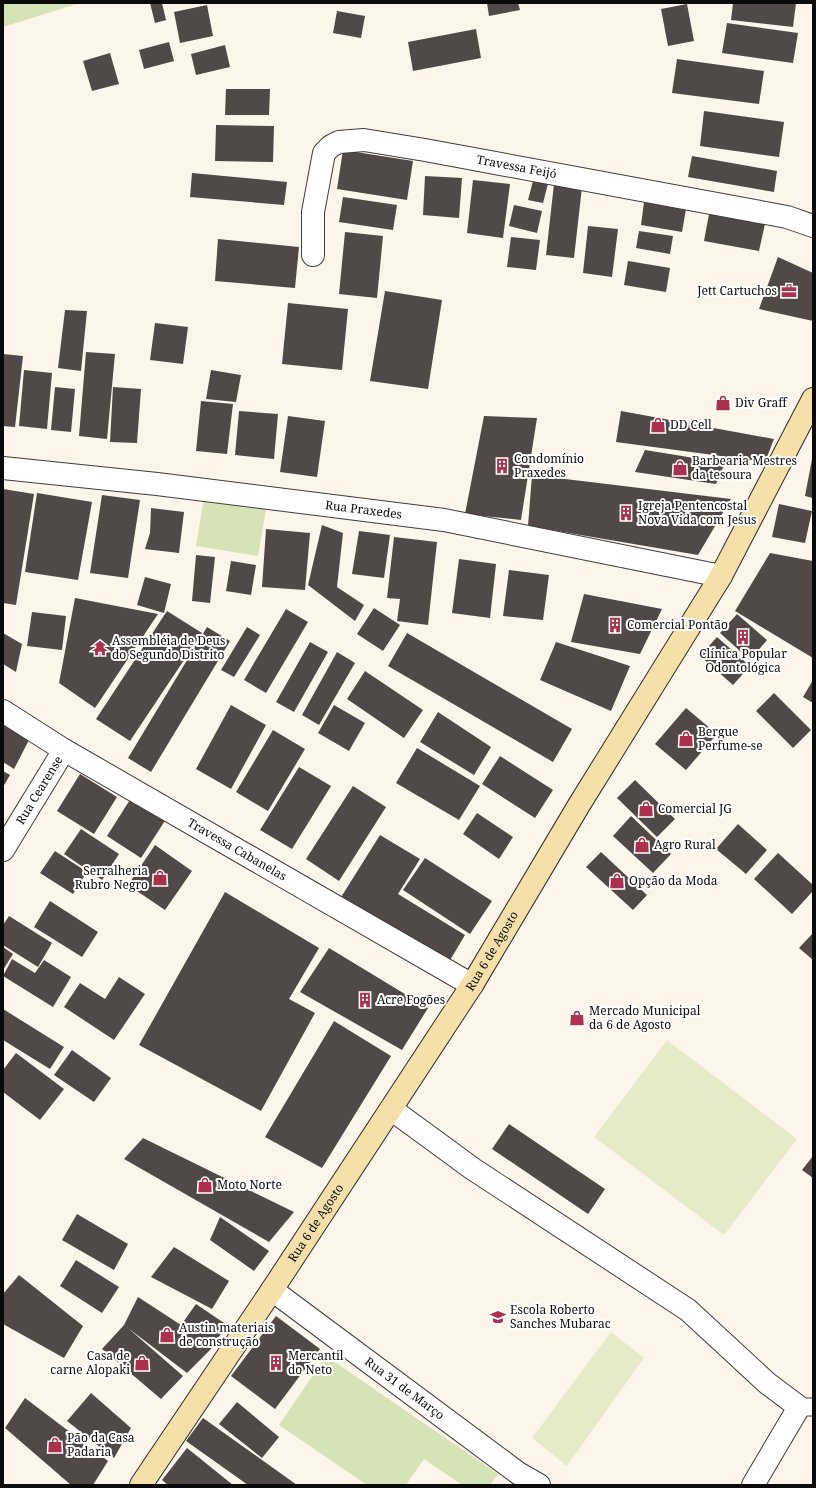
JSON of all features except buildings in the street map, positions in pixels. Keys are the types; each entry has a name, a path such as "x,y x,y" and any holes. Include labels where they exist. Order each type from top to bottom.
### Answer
{"street":[{"name":"Travessa Feijó","path":"313,255 313,212 324,153 331,146 339,142 357,140 395,145 779,215 813,226"},
{"name":"Rua 6 de Agosto","path":"141,1485 272,1290 472,985 579,805 721,576 813,399"},
{"name":"Rua Praxedes","path":"3,468 165,485 444,520 721,576"},
{"name":"Travessa Cabanelas","path":"3,711 64,750 472,985"},
{"name":"Rua Cearense","path":"3,850 64,750"},
{"path":"391,1109 473,1169 688,1310 767,1382 806,1407 753,1485"},
{"name":"Rua 31 de Março","path":"272,1290 514,1479 539,1485"}],"green space":[{"path":"3,3 80,3 3,27"},
{"path":"205,492 267,503 258,556 196,546"},
{"path":"667,1040 797,1139 724,1235 594,1137"},
{"path":"611,1332 644,1358 567,1466 532,1438"},
{"path":"326,1356 498,1474 490,1485 462,1485 424,1459 406,1485 367,1485 279,1425"}],"place":[{"name":"Jett Cartuchos","path":"789,291"},
{"name":"Div Graff","path":"723,403"},
{"name":"DD Cell","path":"658,425"},
{"name":"Condomínio Praxedes","path":"502,466"},
{"name":"Barbearia Mestres da tesoura","path":"680,468"},
{"name":"Igreja Pentencostal Nova Vida com Jesus","path":"626,513"},
{"name":"Comercial Pontão","path":"615,625"},
{"name":"Clínica Popular Odontológica","path":"743,637"},
{"name":"Assembléia de Deus do Segundo Distrito","path":"100,648"},
{"name":"Bergue Perfume-se","path":"686,739"},
{"name":"Comercial JG","path":"646,809"},
{"name":"Agro Rural","path":"642,845"},
{"name":"Serralheria Rubro Negro","path":"160,878"},
{"name":"Opção da Moda","path":"617,881"},
{"name":"Acre Fogões","path":"365,1000"},
{"name":"Mercado Municipal da 6 de Agosto","path":"577,1018"},
{"name":"Moto Norte","path":"205,1185"},
{"name":"Escola Roberto Sanches Mubarac","path":"498,1317"},
{"name":"Austin materiais de construção","path":"167,1335"},
{"name":"Casa de carne Alopaki","path":"142,1363"},
{"name":"Mercantil do Neto","path":"276,1363"},
{"name":"Pão da Casa Padaria","path":"55,1445"}]}
